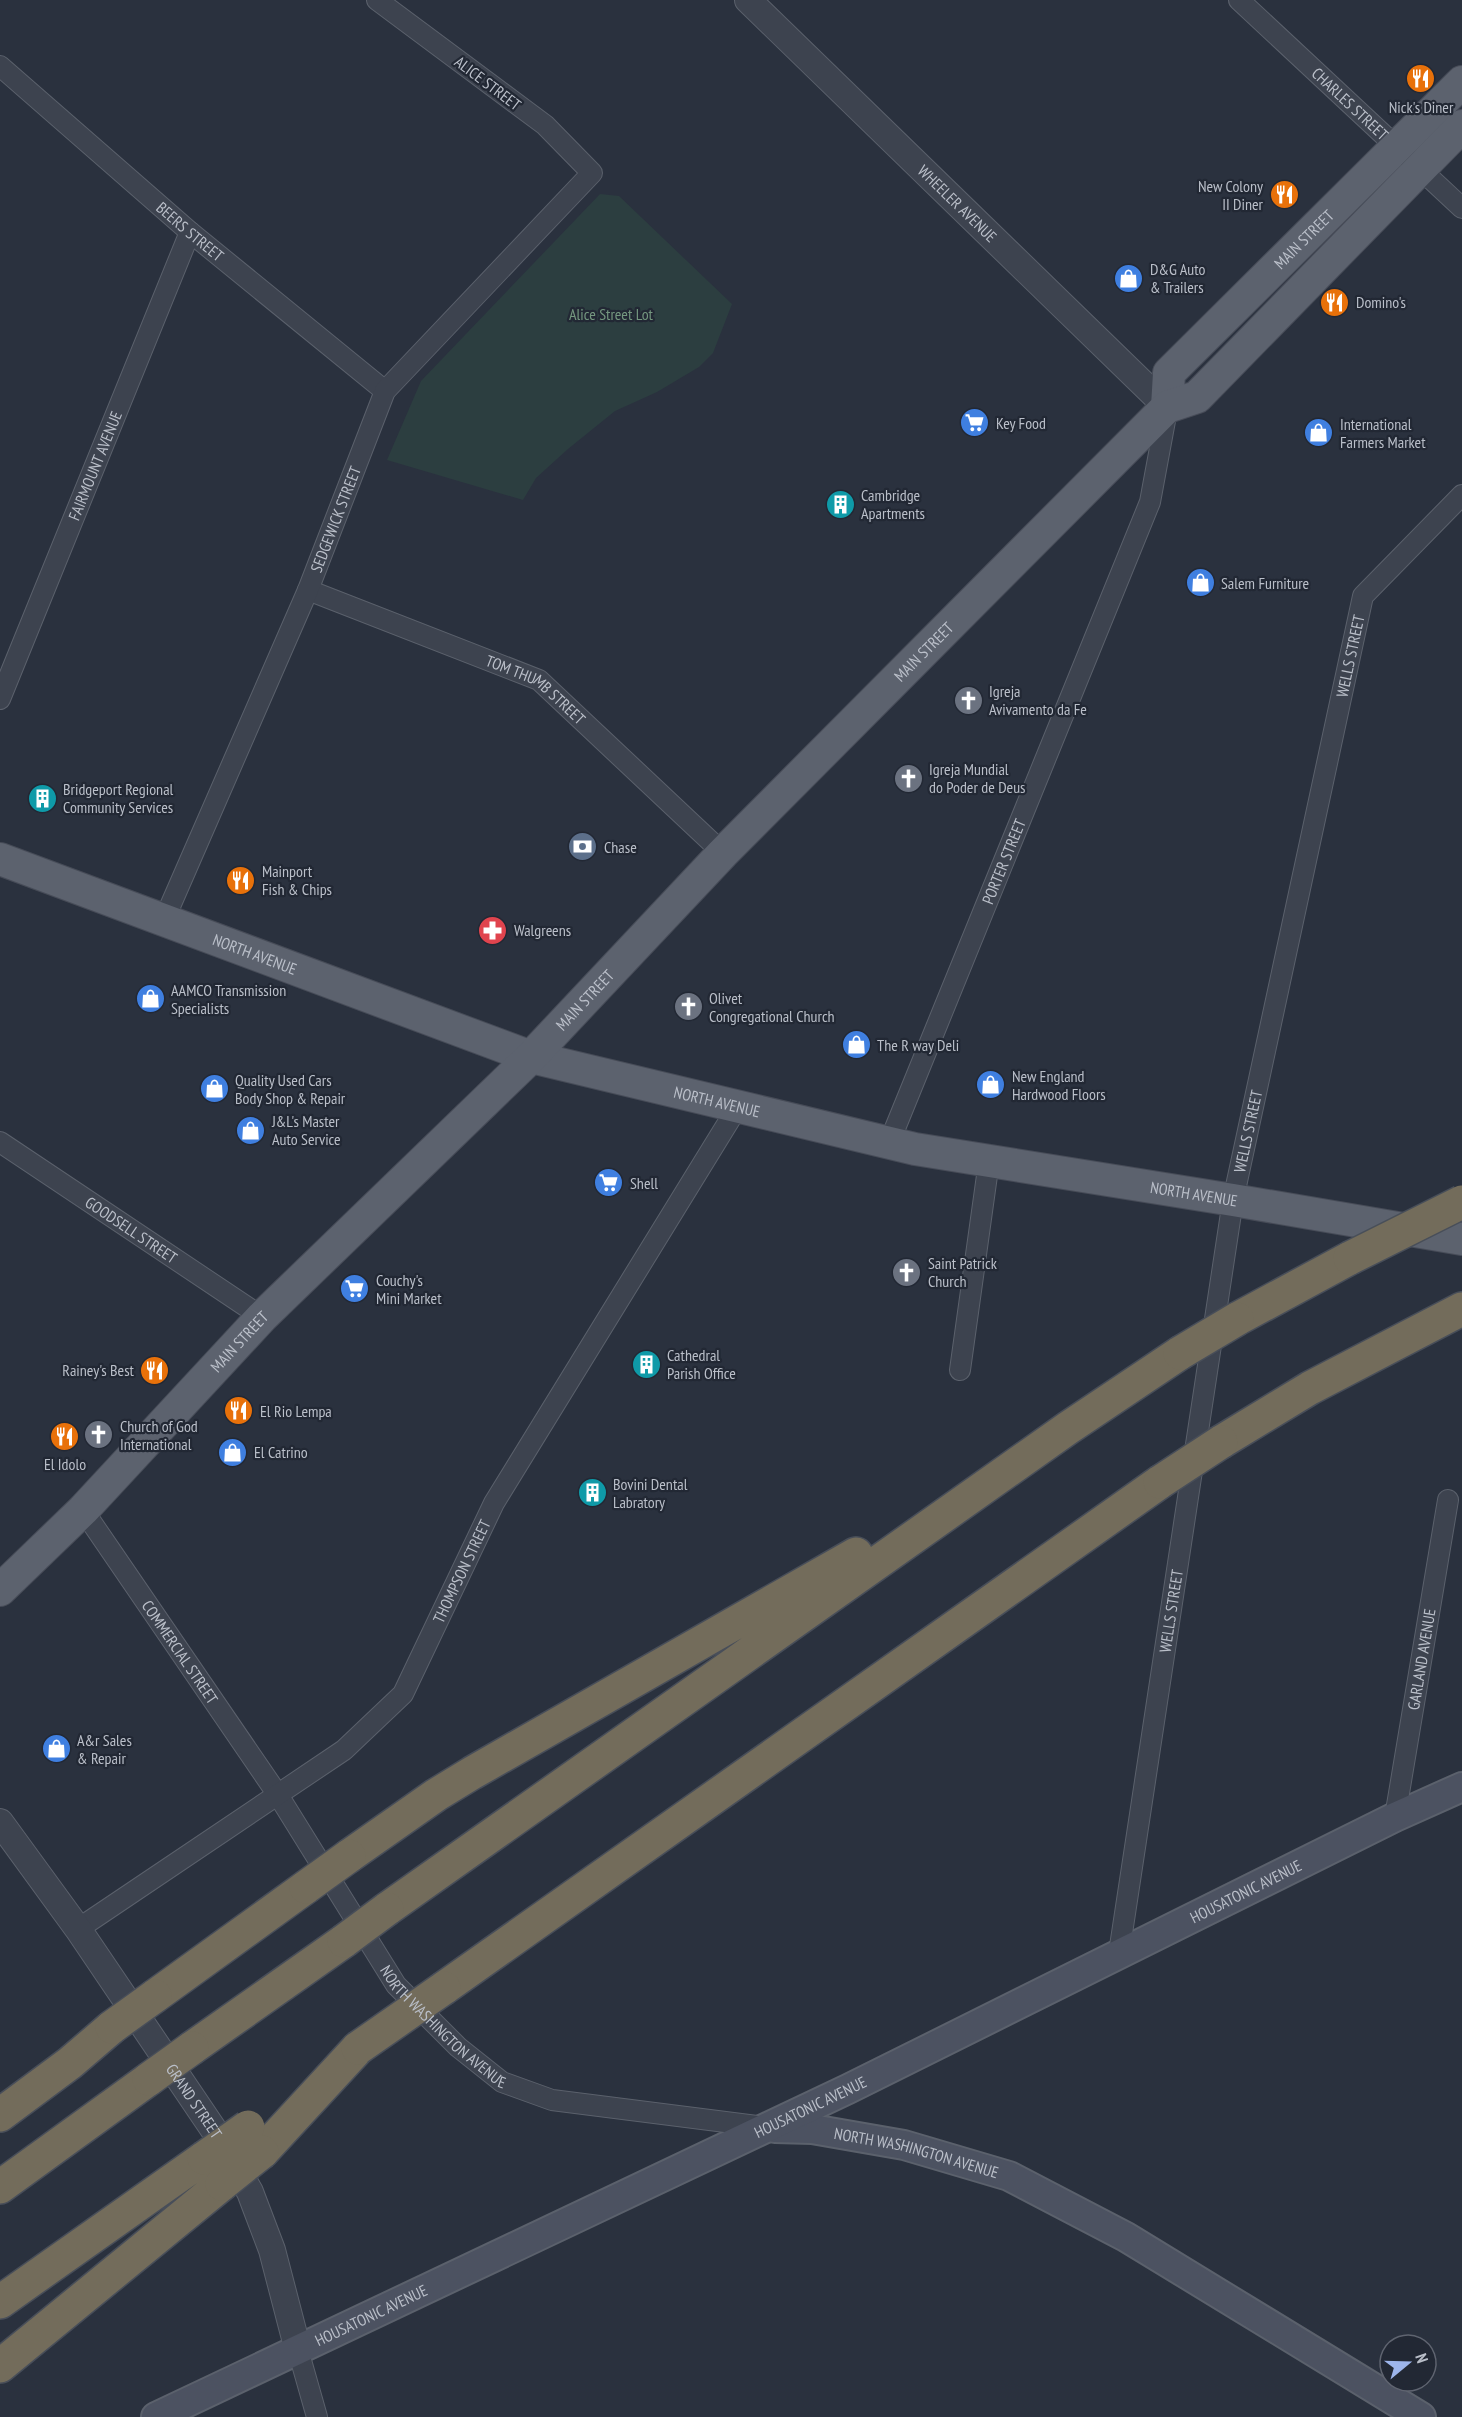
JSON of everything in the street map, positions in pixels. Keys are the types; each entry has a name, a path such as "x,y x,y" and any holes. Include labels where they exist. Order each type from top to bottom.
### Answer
{"highway":[{"path":"0,2187 148,2079 1005,1472 1180,1353 1237,1319 1350,1258 1462,1202"},
{"path":"0,2366 222,2184 255,2140 358,2048 1160,1482 1310,1388 1462,1309"},
{"path":"0,2115 70,2063 112,2027 436,1795 748,1614 1005,1472"},
{"path":"0,2091 112,2027"},
{"path":"0,2302 204,2158 255,2140"}],"main road":[{"name":"MAIN STREET","path":"1167,407 1169,374 1462,82"},
{"name":"MAIN STREET","path":"0,1590 83,1509 262,1317 531,1057 723,853 1167,407 1197,397 1462,126"},
{"name":"NORTH AVENUE","path":"0,859 531,1057 889,1143 1462,1239"},
{"name":"HOUSATONIC AVENUE","path":"156,2417 767,2128 1395,1817 1462,1787"},
{"name":"NORTH WASHINGTON AVENUE","path":"767,2128 812,2129 904,2145 1009,2176 1126,2237 1421,2417"}],"street":[{"name":"ALICE STREET","path":"376,0 545,126 592,173"},
{"name":"WHEELER AVENUE","path":"748,0 1167,407"},
{"name":"CHARLES STREET","path":"1239,0 1462,208"},
{"name":"BEERS STREET","path":"0,66 190,232 385,391"},
{"name":"SEDGEWICK STREET","path":"164,920 308,590 385,391 592,173"},
{"name":"FAIRMOUNT AVENUE","path":"0,699 190,232"},
{"name":"PORTER STREET","path":"889,1143 1150,502 1167,407"},
{"name":"WELLS STREET","path":"1119,1953 1233,1200 1363,596 1462,495"},
{"name":"TOM THUMB STREET","path":"308,590 539,680 723,853"},
{"name":"THOMPSON STREET","path":"78,1929 344,1750 403,1694 494,1503 737,1108"},
{"name":"GOODSELL STREET","path":"0,1142 262,1317"},
{"path":"960,1370 989,1161"},
{"name":"GARLAND AVENUE","path":"1395,1817 1448,1500"},
{"name":"COMMERCIAL STREET","path":"83,1509 278,1795"},
{"name":"NORTH WASHINGTON AVENUE","path":"278,1795 396,1985 458,2047 502,2082 552,2100 767,2128"},
{"name":"GRAND STREET","path":"0,1822 78,1929 220,2139 250,2192 273,2250 317,2417"}],"green space":[{"name":"Alice Street Lot","path":"600,194 619,196 732,304 713,353 699,367 657,392 615,411 536,478 523,500 387,460 421,381"}],"place":[{"name":"Nick's Diner","path":"1421,79"},
{"name":"New Colony II Diner","path":"1284,195"},
{"name":"D&G Auto & Trailers","path":"1129,278"},
{"name":"Domino's","path":"1335,302"},
{"name":"Key Food","path":"975,423"},
{"name":"International Farmers Market","path":"1319,433"},
{"name":"Cambridge Apartments","path":"840,504"},
{"name":"Salem Furniture","path":"1200,583"},
{"name":"Igreja Avivamento da Fe","path":"968,700"},
{"name":"Igreja Mundial do Poder de Deus","path":"908,778"},
{"name":"Bridgeport Regional Community Services","path":"42,798"},
{"name":"Chase","path":"583,847"},
{"name":"Mainport Fish & Chips","path":"241,880"},
{"name":"Walgreens","path":"493,930"},
{"name":"AAMCO Transmission Specialists","path":"150,999"},
{"name":"Olivet Congregational Church","path":"688,1007"},
{"name":"The R way Deli","path":"856,1045"},
{"name":"New England Hardwood Floors","path":"991,1085"},
{"name":"Quality Used Cars Body Shop & Repair","path":"214,1089"},
{"name":"J&L's Master Auto Service","path":"251,1130"},
{"name":"Shell","path":"609,1183"},
{"name":"Saint Patrick Church","path":"907,1272"},
{"name":"Couchy's Mini Market","path":"355,1289"},
{"name":"Cathedral Parish Office","path":"646,1364"},
{"name":"Rainey's Best","path":"155,1370"},
{"name":"El Rio Lempa","path":"239,1411"},
{"name":"Church of God International","path":"99,1435"},
{"name":"El Idolo","path":"65,1436"},
{"name":"El Catrino","path":"233,1452"},
{"name":"Bovini Dental Labratory","path":"592,1493"},
{"name":"A&r Sales & Repair","path":"56,1749"}]}
